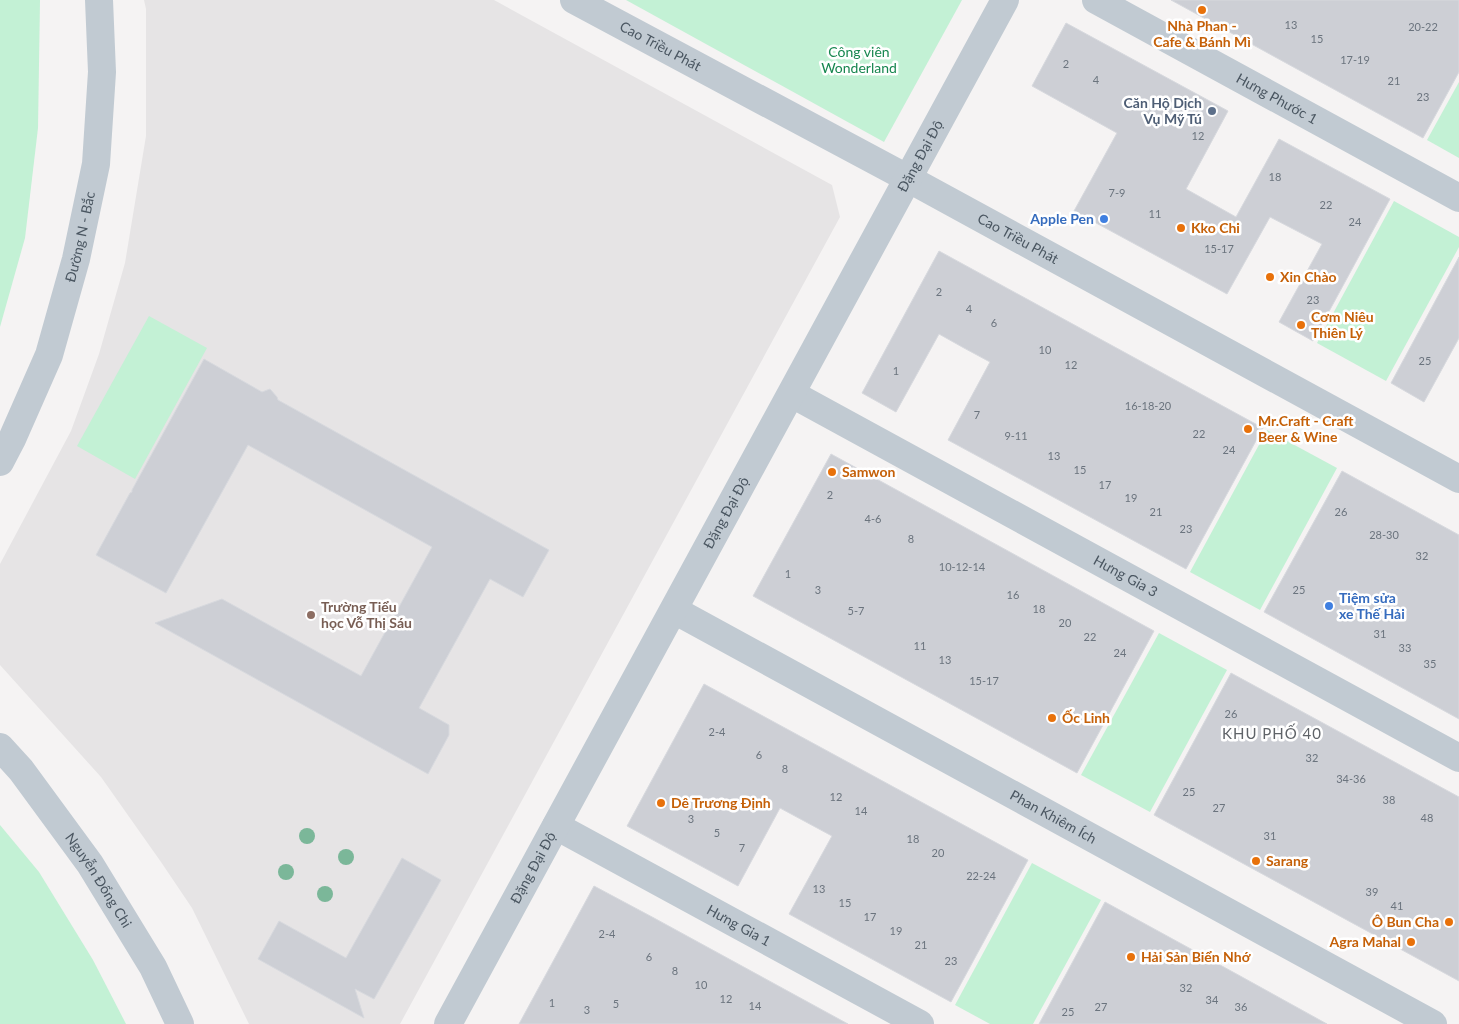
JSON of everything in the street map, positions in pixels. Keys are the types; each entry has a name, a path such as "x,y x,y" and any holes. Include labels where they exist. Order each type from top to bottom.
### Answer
{"street":[{"name":"Đường N - Bắc","path":"0,462 49,355 76,258 96,164 102,72 99,0"},
{"name":"Cao Triều Phát","path":"574,0 908,179 1459,479"},
{"name":"Đặng Đại Độ","path":"448,1024 1005,0"},
{"name":"Hưng Phước 1","path":"1096,0 1459,198"},
{"name":"Hưng Gia 3","path":"792,394 1459,758"},
{"name":"Phan Khiêm Ích","path":"674,610 1433,1024"},
{"name":"Nguyễn Đổng Chi","path":"0,747 21,770 90,864 153,968 180,1024"},
{"name":"Hưng Gia 1","path":"556,826 920,1024"}],"shaded area":[{"path":"144,0 494,0 832,185 840,217 400,1024 249,1024 192,908 161,862 101,777 0,665 0,564 71,431 99,354 125,263 146,136 146,9"}],"green space":[{"path":"0,0 40,0 38,128 25,238 0,327"},
{"name":"Công viên Wonderland","path":"626,0 962,0 884,142"},
{"path":"1459,82 1459,158 1427,140"},
{"path":"1394,201 1459,237 1459,247 1386,381 1317,343"},
{"path":"149,316 207,348 135,479 77,446"},
{"path":"1267,430 1337,468 1260,610 1190,572"},
{"path":"1159,633 1227,670 1150,812 1081,775"},
{"path":"0,825 39,872 93,960 126,1024 0,1024"},
{"path":"1032,863 1101,900 1033,1024 990,1024 955,1005"}],"building":[{"path":"1171,0 1459,0 1459,72 1423,138"},
{"path":"1066,23 1228,111 1186,189 1236,217 1279,139 1390,199 1313,341 1279,322 1322,244 1270,217 1227,294 1074,211 1117,133 1032,86"},
{"path":"939,251 1263,428 1186,569 948,440 990,362 939,334 896,412 862,393"},
{"path":"1459,257 1459,338 1424,402 1391,383"},
{"path":"204,359 262,392 270,389 278,400 549,550 523,597 490,579 419,708 449,725 449,735 428,774 155,623 222,599 361,676 432,547 248,445 166,593 96,555"},
{"path":"831,454 1154,631 1077,773 753,596"},
{"path":"1342,471 1459,535 1459,719 1264,612"},
{"path":"1231,673 1459,797 1459,981 1154,815"},
{"path":"704,684 1028,860 951,1002 789,914 832,836 780,808 738,886 627,826"},
{"path":"402,858 441,880 374,999 355,989 364,1018 258,959 279,921 346,958"},
{"path":"594,886 654,918 848,1024 519,1024"},
{"path":"1105,902 1242,977 1327,1024 1039,1024"}],"place":[{"name":"Nhà Phan - Cafe & Bánh Mì","path":"1202,10"},
{"name":"Căn Hộ Dịch Vụ Mỹ Tú","path":"1212,111"},
{"name":"Apple Pen","path":"1104,219"},
{"name":"Kko Chi","path":"1181,228"},
{"name":"Xin Chào","path":"1270,277"},
{"name":"Cơm Niêu Thiên Lý","path":"1301,325"},
{"name":"Mr.Craft - Craft Beer & Wine","path":"1248,429"},
{"name":"Samwon","path":"832,472"},
{"name":"Tiệm sửa xe Thế Hải","path":"1329,606"},
{"name":"Trường Tiểu học Vỗ Thị Sáu","path":"311,615"},
{"name":"Ốc Linh","path":"1052,718"},
{"name":"Dê Trương Định","path":"661,803"},
{"name":"Sarang","path":"1256,861"},
{"name":"Ô Bun Cha","path":"1449,922"},
{"name":"Agra Mahal","path":"1411,942"},
{"name":"Hải Sản Biển Nhớ","path":"1131,957"}],"district":[{"name":"KHU PHỐ 40","path":"1272,734"}]}
